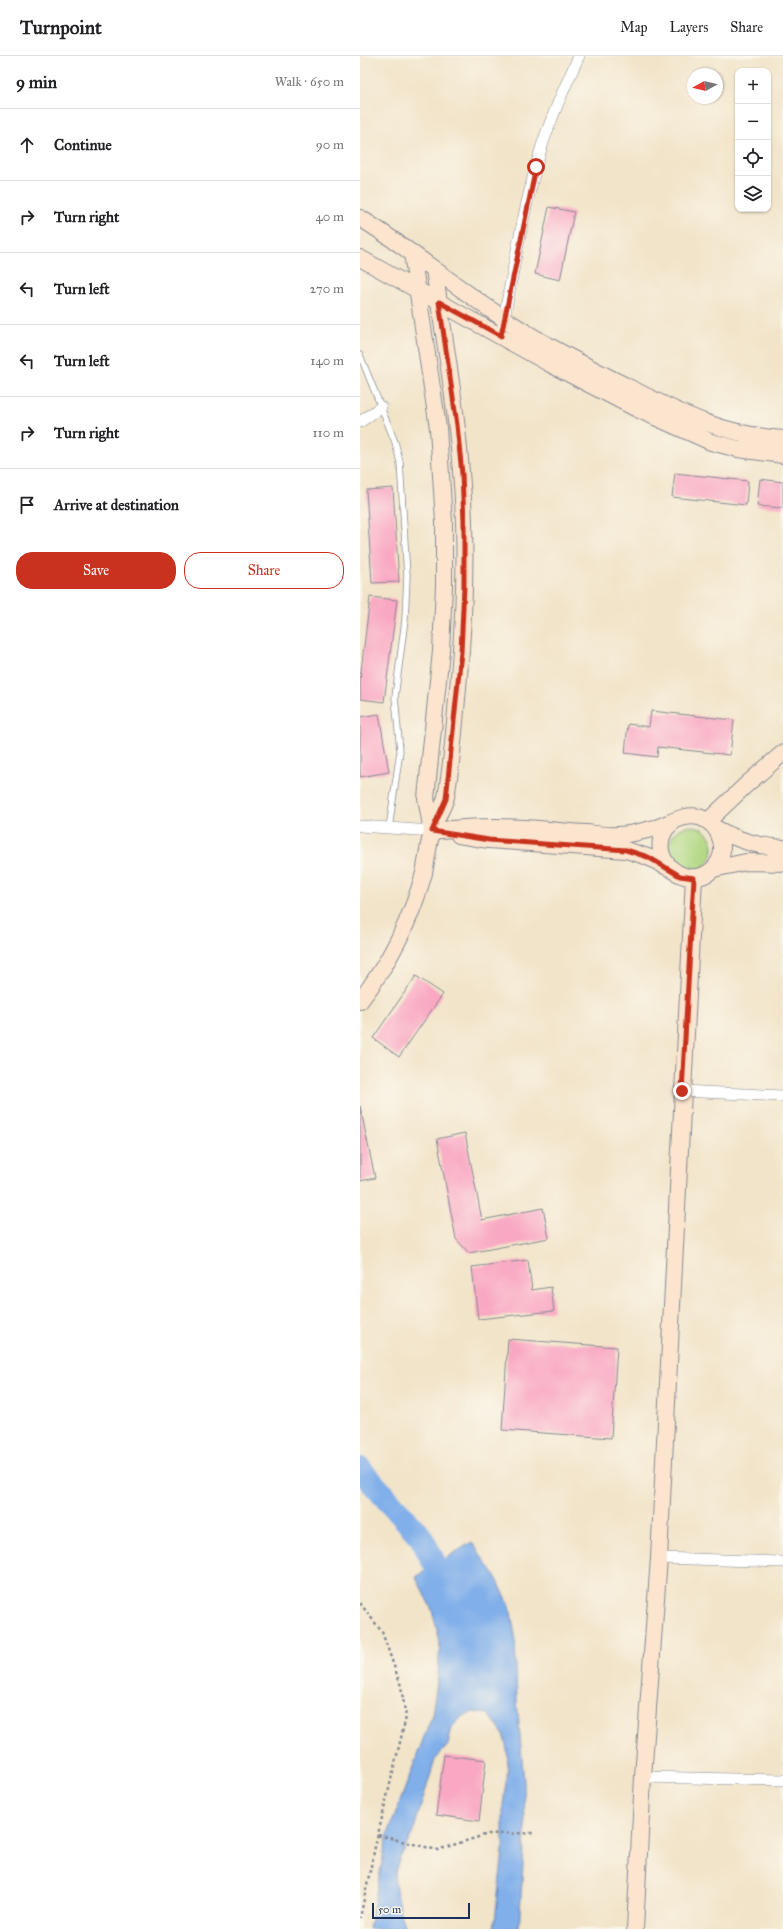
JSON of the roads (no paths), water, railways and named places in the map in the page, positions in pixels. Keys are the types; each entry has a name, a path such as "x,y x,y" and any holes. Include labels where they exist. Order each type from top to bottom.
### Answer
{"main road":[{"path":"360,218 412,253 504,319 602,374 681,412 728,431 783,439"},
{"path":"412,253 438,428 444,522 444,586 441,651 426,798 432,831"},
{"path":"360,258 637,409 712,442 738,449 783,454"},
{"path":"360,1001 384,966 406,924 424,871 432,831 446,799 461,652 464,586 462,474 457,425 434,269"},
{"path":"712,825 747,784 783,754"},
{"path":"432,831 490,827 616,835 639,832 674,822 685,816 697,816 740,841 762,846 783,848"},
{"path":"669,868 662,856 661,842 665,830 674,822"},
{"path":"432,831 489,840 626,850 648,857 669,868 680,876 694,878 704,875 713,869 719,861 722,850 721,839 712,825"},
{"path":"713,869 746,862 783,863"},
{"path":"635,1929 643,1778 658,1558 694,878"}],"street":[{"path":"501,336 519,244 539,155 554,112 579,56"},
{"path":"360,422 382,407"},
{"path":"360,826 432,831"},
{"path":"682,1091 783,1096"},
{"path":"658,1558 783,1562"},
{"path":"643,1778 783,1780"}],"lane":[{"path":"360,355 382,407 395,442 400,462 407,576 405,620 395,697 400,752 389,828"}],"water":[{"path":"472,1542 497,1579 510,1607 515,1635 517,1701 524,1782 525,1834 519,1929 494,1929 503,1851 503,1804 508,1768 507,1749 503,1734 489,1714 471,1712 462,1717 452,1727 448,1745 435,1760 413,1832 399,1860 394,1877 400,1913 405,1929 369,1929 387,1837 432,1715 438,1676 440,1642 432,1610 416,1577"}],"waterway":[{"path":"360,1469 421,1537 450,1594"}]}
